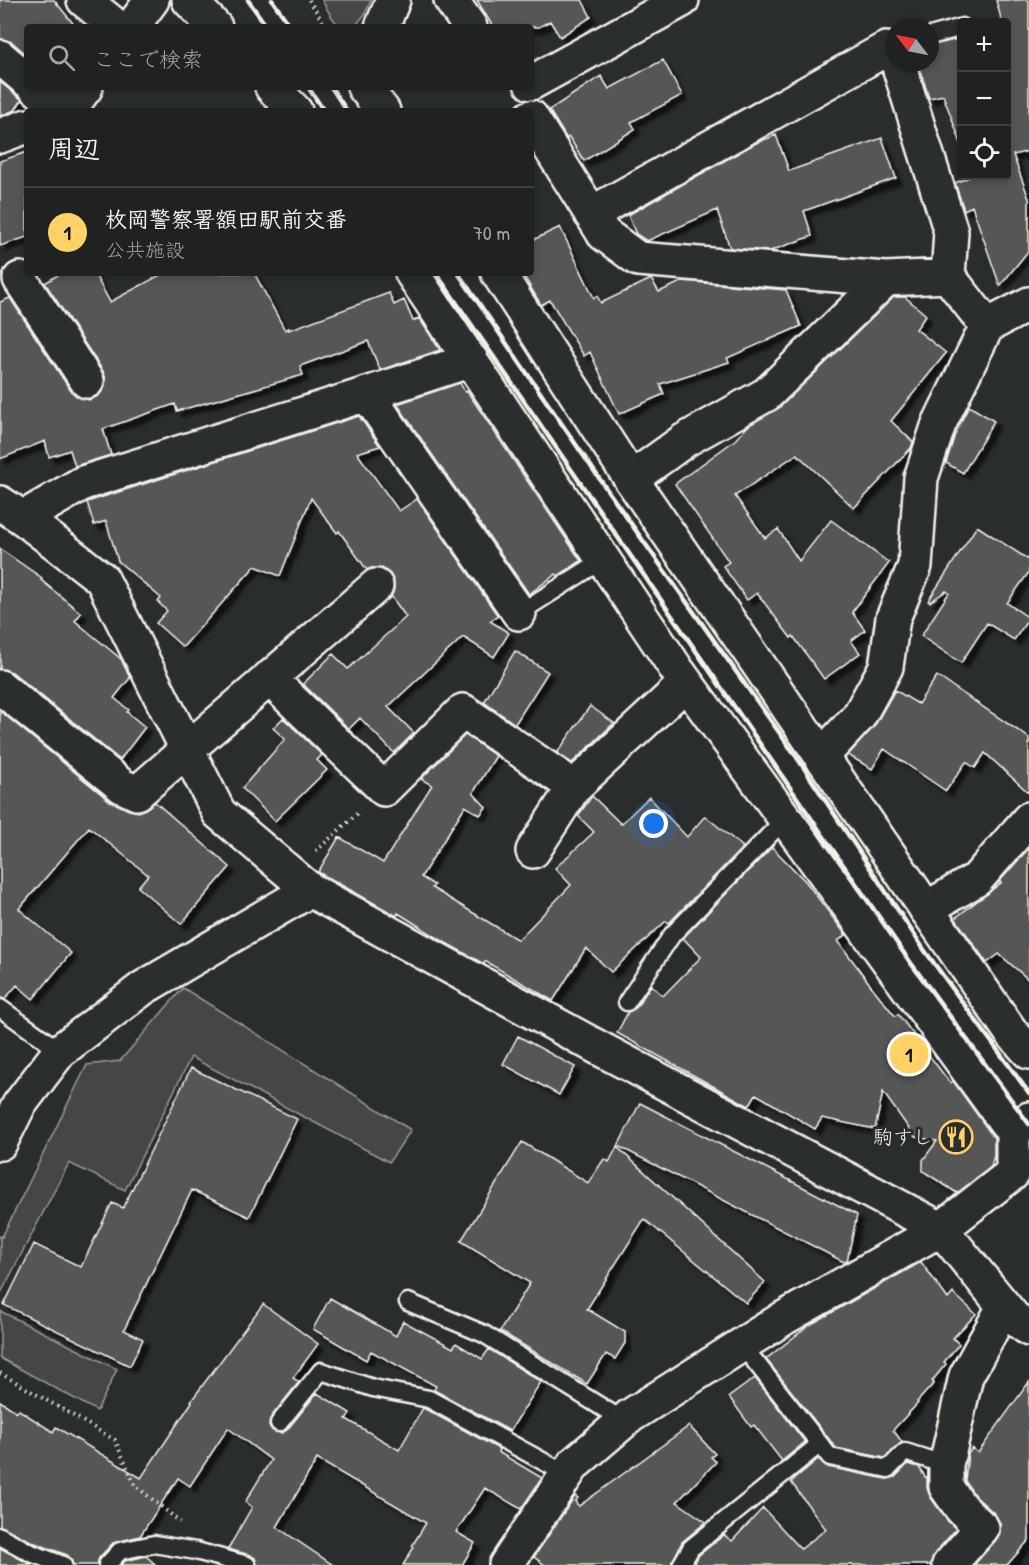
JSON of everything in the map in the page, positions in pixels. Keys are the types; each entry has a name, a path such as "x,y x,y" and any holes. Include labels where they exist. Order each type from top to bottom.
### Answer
{"street":[{"path":"84,0 113,24"},
{"path":"134,24 152,0"},
{"path":"189,0 212,24"},
{"path":"383,24 393,0"},
{"path":"451,0 468,24"},
{"path":"534,89 682,0"},
{"path":"0,57 24,77"},
{"path":"591,214 885,58"},
{"path":"899,72 951,232 948,276 987,326"},
{"path":"39,90 62,108"},
{"path":"68,108 84,90"},
{"path":"275,90 292,108"},
{"path":"366,90 381,108"},
{"path":"534,115 604,234 638,259 886,279 948,276"},
{"path":"0,136 24,127"},
{"path":"414,276 686,683 785,819 1021,1125 1013,1173 941,1229 783,1318 624,1421 574,1464 506,1565"},
{"path":"500,276 631,479 1011,1032 1029,1052"},
{"path":"20,279 87,381"},
{"path":"631,479 684,440 767,394 886,279"},
{"path":"821,757 859,716 886,667 893,618 915,566 921,477 939,424 987,326 1029,304"},
{"path":"11,511 83,483 471,360"},
{"path":"367,394 519,613"},
{"path":"11,511 102,579 219,813 310,890 577,1037 941,1229 1013,1317 1029,1329"},
{"path":"0,687 122,786 137,794 376,586"},
{"path":"269,678 384,789 463,711 574,787"},
{"path":"532,851 574,787 686,683"},
{"path":"926,909 977,879 1029,819"},
{"path":"0,1143 19,1105 60,1051 143,988 310,890"},
{"path":"949,1565 982,1528 961,1508 946,1487 946,1465 966,1376 1005,1307"}],"lane":[{"path":"939,33 957,28"},
{"path":"519,613 604,559"},
{"path":"627,1002 672,935 785,819"},
{"path":"0,1008 60,1051"},
{"path":"408,1302 484,1334 624,1421"},
{"path":"742,1345 830,1456 888,1469 905,1452 946,1465"},
{"path":"279,1423 321,1371 373,1388 429,1399 568,1474"},
{"path":"681,1565 691,1548 820,1444"},
{"path":"0,1536 31,1553 63,1565"},
{"path":"107,1565 120,1551 154,1544 196,1551 247,1565"},
{"path":"184,1565 196,1551"}],"path":[{"path":"309,0 324,24"},
{"path":"315,852 384,789"},
{"path":"0,1373 116,1440 135,1485 178,1519 196,1551"}],"shaded area":[{"path":"322,0 371,0 365,14 357,24 338,24 331,17"},
{"path":"183,988 411,1130 389,1162 191,1057 125,1190 69,1163 0,1295 0,1236 2,1237 87,1065 120,1061"},
{"path":"0,1311 117,1369 97,1411 0,1358"}],"building":[{"path":"0,0 54,0 74,24 24,24 24,52 12,42 0,39"},
{"path":"477,0 582,0 591,17 560,37 550,21 539,27 534,27 534,24 491,24"},
{"path":"996,0 1029,0 1029,151 1013,155 1029,199 1029,250 1000,286 972,206 964,210 955,183 962,180 1011,180 1011,18 1001,18"},
{"path":"957,39 957,133 943,95 929,98 921,72 939,72 939,44"},
{"path":"663,60 682,95 631,122 635,129 584,161 549,110 601,76 609,89"},
{"path":"0,82 22,100 15,110 0,116"},
{"path":"776,135 789,171 882,138 896,178 804,211 812,236 770,251 730,248 717,210 647,241 636,234 628,215 756,143"},
{"path":"24,153 24,238 0,246 0,161"},
{"path":"560,227 594,298 597,296 601,303 651,279 659,292 683,281 786,290 801,326 727,358 729,362 660,384 664,394 619,414 590,352 584,356 550,300 541,305 524,276 534,276 534,240"},
{"path":"56,276 96,276 110,302 158,276 256,276 285,330 389,293 394,305 404,300 413,321 419,318 440,350 380,370 368,341 300,366 303,375 177,411 175,404 103,429 111,455 75,466 70,450 49,457 45,441 0,459 0,302 10,298 71,391 78,397 89,400 98,396 104,389 106,379 103,371 45,283"},
{"path":"894,297 905,297 926,315 916,329 946,353 891,421 913,442 911,448 854,508 797,454 735,496 765,538 778,529 799,561 831,520 889,563 852,612 865,630 851,641 860,653 824,679 793,636 791,638 757,593 747,600 723,566 729,562 675,484 735,440 749,425 780,407"},
{"path":"460,383 581,561 558,576 556,574 529,594 397,404"},
{"path":"969,406 994,421 963,473 946,463 956,431"},
{"path":"359,416 380,446 357,453 399,511 417,499 498,616 490,621 509,633 494,657 463,637 388,707 414,733 394,753 360,718 349,729 303,684 333,654 348,669 406,617 391,596 394,583 390,574 382,568 367,570 339,531 337,533 311,498 280,576 255,566 183,647 156,623 167,611 158,602 161,598 118,561 106,521 94,525 87,502"},
{"path":"977,526 1029,560 1029,572 1007,603 1029,618 1014,640 987,623 961,663 921,636 949,593 946,591 930,602 928,601"},
{"path":"0,549 42,578 41,580 81,613 75,621 121,659 130,678 114,698 145,727 120,760 12,672 0,669"},
{"path":"515,651 548,672 515,724 484,702"},
{"path":"937,676 1029,738 1029,793 985,753 975,768 966,762 946,791 884,749 872,769 848,755 875,725 895,690 918,704"},
{"path":"590,706 614,723 572,763 557,753"},
{"path":"0,711 110,801 139,812 155,802 230,867 181,924 138,887 148,875 89,827 19,909 71,953 33,999 17,985 5,999 0,998"},
{"path":"283,718 322,755 317,760 327,770 275,821 242,788 285,739 273,728"},
{"path":"465,735 496,756 473,793 486,807 480,815 465,806 421,877 434,885 432,888 518,940 571,885 555,868 594,832 578,816 592,796 621,824 649,797 687,837 705,816 743,847 669,923 666,921 611,972 586,948 553,1001 485,961 484,964 446,943 398,913 397,916 318,872 339,837 383,863 432,785 421,779"},
{"path":"772,847 806,882 846,935 838,941 895,1016 898,1014 950,1083 953,1081 994,1138 991,1167 957,1193 923,1171 923,1160 937,1141 915,1137 883,1092 875,1129 822,1118 815,1129 756,1094 749,1106 617,1033 628,1012 636,1008 651,985 663,996 701,957 683,938"},
{"path":"1029,848 1029,980 999,954 987,963 955,918 1001,883 999,882"},
{"path":"518,1036 575,1067 559,1095 503,1064"},
{"path":"191,1068 297,1119 249,1217 192,1190 124,1330 143,1339 130,1366 4,1305 34,1244 81,1267 112,1203 123,1208"},
{"path":"640,1103 857,1215 847,1261 844,1262 618,1146"},
{"path":"522,1142 588,1183 604,1159 609,1162 617,1147 765,1282 746,1303 644,1219 587,1309 625,1332 625,1343 615,1359 606,1354 587,1384 500,1331 530,1283 461,1241"},
{"path":"921,1262 948,1299 953,1293 976,1314 953,1338 959,1344 944,1362 946,1364 932,1381 934,1383 893,1430 902,1442 885,1458 836,1448 766,1359 808,1326"},
{"path":"330,1298 396,1336 403,1321 453,1348 456,1343 482,1359 489,1349 541,1382 510,1431 434,1390 436,1386 371,1351 366,1360 313,1329"},
{"path":"263,1304 318,1344 293,1378 299,1382 271,1417 269,1426 273,1431 282,1433 287,1430 317,1393 350,1413 346,1419 399,1450 423,1408 499,1449 498,1452 542,1478 521,1509 485,1488 456,1532 475,1543 462,1565 403,1565 426,1523 317,1459 277,1527 333,1565 257,1565 255,1558 250,1555 228,1549 252,1507 245,1502 271,1460 228,1428 190,1486 178,1478 140,1536 113,1543 99,1558 97,1565 73,1565 67,1555 0,1526 0,1401 17,1412 19,1410 53,1432 56,1427 141,1478 191,1401"},
{"path":"755,1378 805,1442 782,1461 754,1425 751,1427 729,1397"},
{"path":"1029,1382 1029,1540 1007,1565 974,1565 996,1540 1000,1533 1000,1523 995,1514 975,1496 965,1481 968,1454 972,1448 978,1453"},
{"path":"689,1426 715,1454 711,1457 716,1462 677,1502 706,1522 682,1542 671,1565 545,1565 534,1557 575,1496 578,1498 575,1502 579,1506"},
{"path":"818,1459 828,1467 886,1479 895,1477 908,1464 919,1467 927,1477 927,1488 931,1498 956,1529 935,1553 931,1565 693,1565 699,1555 724,1535 732,1541 763,1508 801,1549 826,1529 791,1482"},
{"path":"0,1548 26,1562 33,1565 0,1565"},
{"path":"146,1556 156,1565 121,1565 125,1561"}],"railway":[{"path":"248,0 265,24"},
{"path":"272,0 289,24"},
{"path":"310,90 322,108"},
{"path":"333,90 345,108"},
{"path":"438,276 910,962 1029,1124"},
{"path":"460,276 610,494 798,759 925,951 1029,1093"}],"place":[{"name":"枚岡警察署額田駅前交番","path":"909,1054"},
{"name":"駒すし","path":"956,1137"}]}
